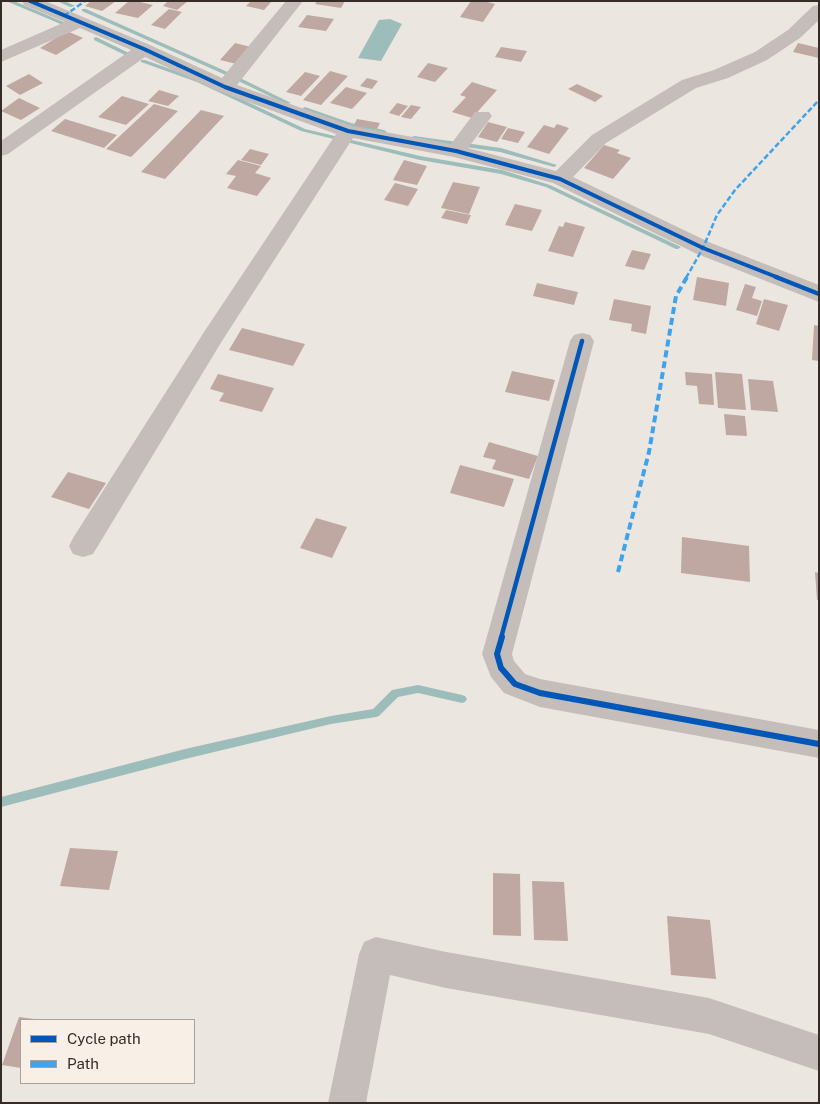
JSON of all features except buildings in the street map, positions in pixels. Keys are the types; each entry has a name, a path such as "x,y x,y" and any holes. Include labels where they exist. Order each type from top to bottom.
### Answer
{"street":[{"path":"30,1 144,49 232,79 344,137 460,146 560,179 703,248 819,294"},
{"path":"232,79 295,1"},
{"path":"560,179 599,139 689,84 721,74 761,56 794,34 819,10"},
{"path":"1,57 79,22"},
{"path":"1,150 144,49"},
{"path":"460,146 482,116"},
{"path":"83,546 214,335 344,137"},
{"path":"582,341 497,654 501,668 515,684 540,693 819,744"},
{"path":"347,1103 376,954 446,970 709,1016 819,1052"}],"water":[{"path":"390,19 402,24 381,61 358,58 379,20"}],"waterway":[{"path":"9,1 65,24"},
{"path":"60,1 72,6"},
{"path":"84,10 288,103"},
{"path":"96,39 127,54"},
{"path":"143,61 199,81 303,130 420,158 502,172 548,186 678,247"},
{"path":"305,109 349,125 384,132"},
{"path":"414,138 501,150 554,165"},
{"path":"1,802 185,754 331,720 376,713 395,693 418,689 462,699"}],"marked path":[{"path":"64,16 85,1"},
{"path":"618,572 649,452 676,296 703,248 717,215 735,190 819,100"}],"cycle path":[{"path":"30,1 144,49 225,87 348,131 456,151 560,179 703,248 819,294"},
{"path":"582,341 497,654 501,668 515,684 540,693 819,744"}]}
